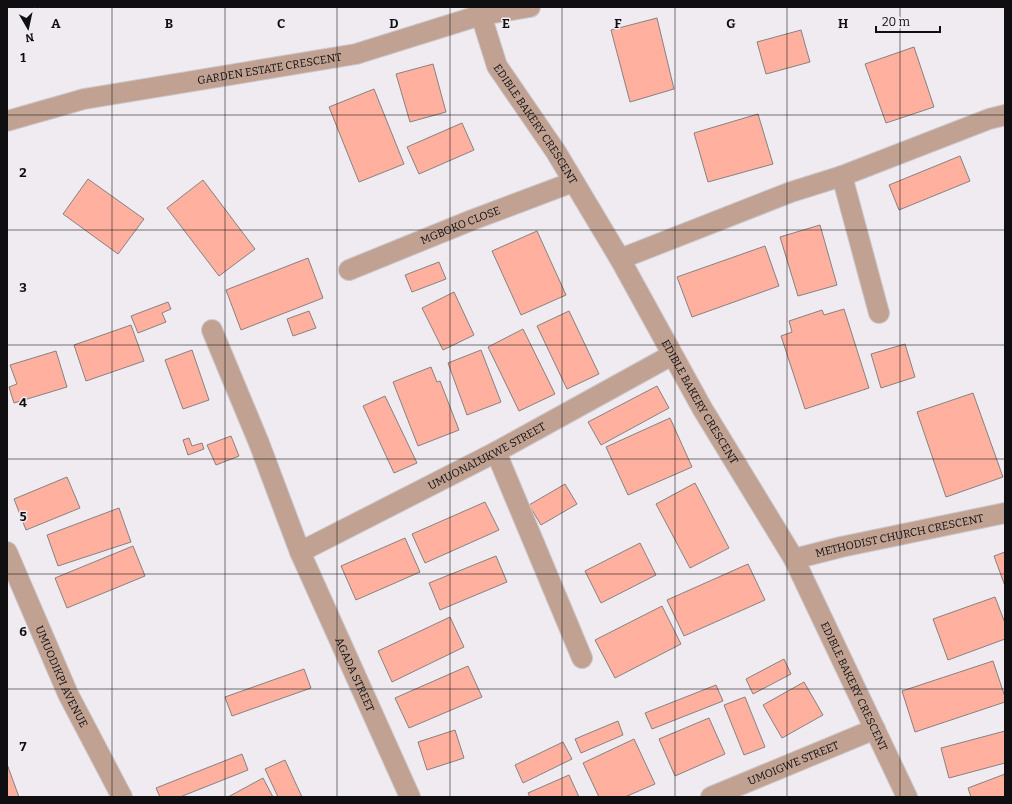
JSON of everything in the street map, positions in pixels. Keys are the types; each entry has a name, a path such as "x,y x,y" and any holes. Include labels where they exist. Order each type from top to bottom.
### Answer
{"street":[{"name":"GARDEN ESTATE CRESCENT","path":"7,121 84,99 356,54 481,15 530,7"},
{"name":"EDIBLE BAKERY CRESCENT","path":"481,15 497,66 556,152 620,260 702,408 794,559 907,797"},
{"path":"620,260 791,192 842,176 989,119 1005,116"},
{"path":"842,176 880,313"},
{"name":"MGBOKO CLOSE","path":"349,270 472,220 573,182"},
{"name":"AGADA STREET","path":"212,330 259,443 300,552 410,797"},
{"name":"UMUONALUKWE STREET","path":"300,552 496,452 672,355"},
{"path":"496,452 582,658"},
{"name":"METHODIST CHURCH CRESCENT","path":"794,559 1005,513"},
{"name":"UMUODIKPI AVENUE","path":"7,552 68,694 122,797"},
{"name":"UMOIGWE STREET","path":"711,797 875,729"}],"building":[{"path":"657,18 674,89 630,102 611,30"},
{"path":"801,30 810,62 766,74 757,42"},
{"path":"914,47 934,107 886,123 865,64"},
{"path":"433,64 446,112 410,122 396,74"},
{"path":"374,89 404,164 359,182 329,107"},
{"path":"758,114 773,164 708,182 694,133"},
{"path":"462,123 474,150 419,174 407,147"},
{"path":"960,156 970,181 899,210 889,185"},
{"path":"88,179 144,219 118,254 63,214"},
{"path":"203,180 255,249 219,276 167,208"},
{"path":"820,225 837,285 798,296 780,237"},
{"path":"537,231 566,295 521,315 492,251"},
{"path":"765,246 779,286 692,317 677,277"},
{"path":"308,258 323,298 241,330 226,290"},
{"path":"439,262 446,279 412,292 405,275"},
{"path":"454,292 474,335 443,350 422,308"},
{"path":"168,302 171,309 162,313 166,322 138,333 131,316"},
{"path":"844,309 869,388 805,409 781,336 792,332 789,321 822,310 824,315"},
{"path":"309,311 316,328 293,336 287,319"},
{"path":"569,311 599,374 567,389 537,326"},
{"path":"131,325 144,361 86,381 74,345"},
{"path":"523,329 555,394 519,411 488,347"},
{"path":"905,344 915,377 881,388 871,354"},
{"path":"192,350 209,400 183,409 165,360"},
{"path":"481,350 501,402 467,415 448,363"},
{"path":"56,351 67,387 14,403 9,387 17,384 10,365"},
{"path":"431,367 437,382 440,381 459,430 418,446 393,382"},
{"path":"657,386 669,408 601,445 588,422"},
{"path":"973,393 1003,477 946,497 917,412"},
{"path":"385,396 417,463 394,473 363,406"},
{"path":"670,418 692,467 628,495 606,447"},
{"path":"231,436 239,456 216,465 207,445"},
{"path":"189,438 192,446 202,443 204,449 188,455 183,440"},
{"path":"67,477 80,508 26,530 14,499"},
{"path":"695,483 729,548 690,568 656,504"},
{"path":"565,484 577,504 541,525 529,505"},
{"path":"485,502 499,530 425,563 412,534"},
{"path":"119,508 131,542 58,566 47,535"},
{"path":"405,538 420,572 356,600 341,566"},
{"path":"640,543 656,575 601,603 585,571"},
{"path":"133,546 145,576 67,608 55,578"},
{"path":"1005,552 1005,586 994,556"},
{"path":"496,556 507,582 440,610 429,583"},
{"path":"748,564 765,600 684,636 667,600"},
{"path":"995,597 1005,623 1005,639 948,660 933,619"},
{"path":"662,606 681,644 615,678 595,640"},
{"path":"450,617 464,647 392,682 378,651"},
{"path":"784,659 791,674 753,694 746,679"},
{"path":"993,661 1005,697 1005,702 915,732 902,691"},
{"path":"468,666 482,697 409,728 395,698"},
{"path":"304,669 311,688 232,716 225,697"},
{"path":"804,682 823,715 782,738 763,705"},
{"path":"716,685 723,701 652,729 645,713"},
{"path":"745,697 765,747 744,755 724,705"},
{"path":"709,718 725,754 675,776 659,739"},
{"path":"618,721 623,735 581,753 575,739"},
{"path":"455,730 464,758 427,770 418,742"},
{"path":"1005,731 1005,763 949,778 941,748"},
{"path":"634,739 655,784 625,797 599,797 583,763"},
{"path":"563,742 572,759 523,783 515,765"},
{"path":"242,754 248,770 180,797 160,797 156,788"},
{"path":"285,760 302,797 278,797 265,769"},
{"path":"7,764 19,797 7,797"},
{"path":"1005,774 1005,797 971,797 968,788"},
{"path":"569,775 579,797 530,797 528,793"},
{"path":"263,778 273,797 228,797"}]}
